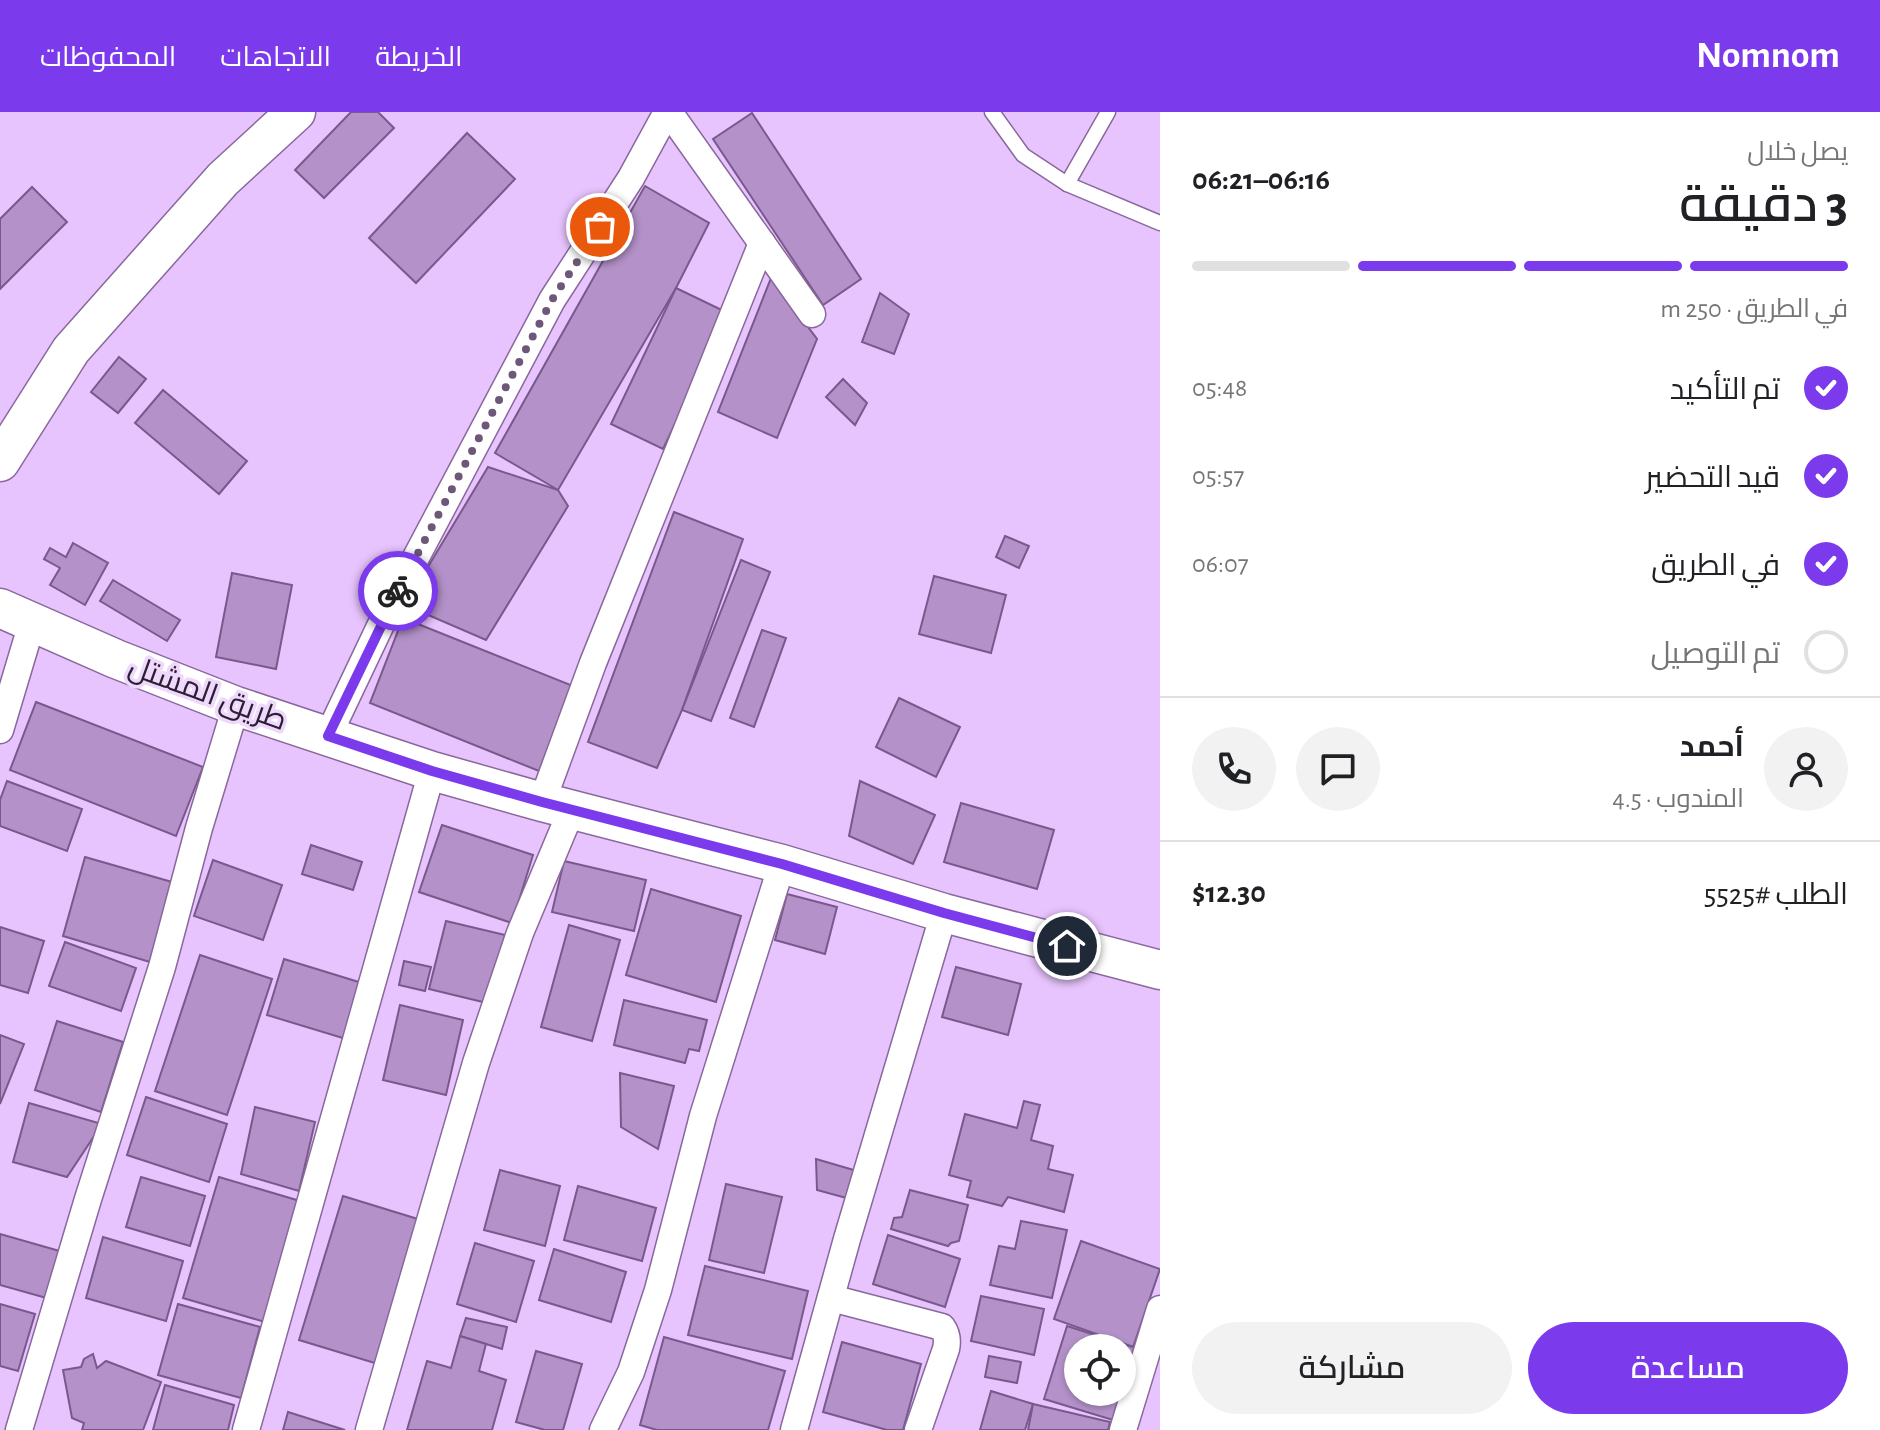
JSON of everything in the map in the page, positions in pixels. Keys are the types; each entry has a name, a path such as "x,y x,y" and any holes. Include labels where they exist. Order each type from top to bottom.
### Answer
{"main road":[{"path":"0,462 71,350 223,179 296,112"},
{"name":"طريق المشتل","path":"16,615 116,659 236,706 432,771 782,864 944,913 1160,970"}],"street":[{"path":"328,736 385,616 552,300 631,178 668,112 812,314"},
{"path":"369,1430 476,1063 520,933 593,663 762,243"},
{"path":"0,730 16,615"},
{"path":"19,1430 162,967 236,706"},
{"path":"246,1430 432,771"},
{"path":"603,1430 631,1372 658,1290 703,1116 782,864"},
{"path":"794,1430 944,913"},
{"path":"831,1298 942,1327 948,1343 918,1430"},
{"path":"1123,1430 1160,1309"}],"lane":[{"path":"992,112 1023,155 1067,184 1160,223"},
{"path":"1067,184 1108,112"}],"building":[{"path":"351,112 378,112 394,128 324,198 295,170"},
{"path":"752,113 861,279 823,305 713,139"},
{"path":"467,133 515,179 416,283 369,238"},
{"path":"645,186 709,223 676,288 558,490 495,453"},
{"path":"32,187 67,222 0,289 0,219"},
{"path":"771,278 817,339 777,438 718,412"},
{"path":"676,288 728,313 663,449 611,424"},
{"path":"880,293 909,314 894,354 862,342"},
{"path":"119,357 146,379 118,413 91,392"},
{"path":"843,379 867,403 855,425 826,397"},
{"path":"163,390 247,461 219,494 135,423"},
{"path":"488,467 558,490 568,506 486,640 405,605"},
{"path":"674,512 743,539 682,710 657,768 588,742"},
{"path":"1005,536 1029,546 1019,568 996,557"},
{"path":"73,543 108,563 85,605 50,585 60,568 44,559 50,548 66,557"},
{"path":"741,560 770,572 711,721 682,710"},
{"path":"232,573 292,585 276,669 216,657"},
{"path":"934,576 1006,595 991,653 919,634"},
{"path":"113,580 180,620 167,641 100,601"},
{"path":"403,618 573,686 539,771 370,703"},
{"path":"762,630 786,638 754,727 730,718"},
{"path":"899,698 960,727 936,777 876,747"},
{"path":"36,702 203,767 176,836 10,770"},
{"path":"7,781 82,809 67,851 0,826 0,800"},
{"path":"860,781 935,815 913,864 849,836"},
{"path":"961,803 1054,830 1037,889 944,862"},
{"path":"442,825 533,855 512,923 419,892"},
{"path":"311,845 362,862 353,890 302,874"},
{"path":"85,857 172,882 150,962 63,936"},
{"path":"213,860 282,885 263,940 194,916"},
{"path":"564,861 646,880 634,931 552,912"},
{"path":"651,889 741,916 716,1002 626,975"},
{"path":"787,894 837,907 825,954 775,940"},
{"path":"446,921 505,935 487,1003 429,989"},
{"path":"569,925 620,940 592,1041 541,1027"},
{"path":"0,927 44,941 28,993 0,985"},
{"path":"65,942 136,968 121,1011 49,986"},
{"path":"200,955 272,979 227,1115 155,1091"},
{"path":"284,959 362,983 346,1039 267,1015"},
{"path":"404,961 431,967 425,991 399,985"},
{"path":"956,967 1021,984 1008,1035 942,1017"},
{"path":"624,1000 707,1020 699,1051 689,1049 685,1063 614,1045"},
{"path":"400,1005 463,1020 446,1095 383,1080"},
{"path":"57,1021 123,1042 101,1112 35,1090"},
{"path":"0,1035 24,1044 0,1104"},
{"path":"620,1073 674,1086 658,1149 621,1127"},
{"path":"146,1097 227,1124 209,1182 127,1155"},
{"path":"1024,1101 1040,1105 1031,1140 1053,1146 1048,1169 1073,1175 1064,1212 1008,1197 1002,1206 967,1197 971,1181 949,1175 965,1114 1017,1128"},
{"path":"29,1103 102,1124 67,1177 13,1162"},
{"path":"255,1107 315,1122 299,1191 241,1174"},
{"path":"816,1159 857,1171 850,1199 817,1190"},
{"path":"500,1170 560,1186 545,1246 484,1230"},
{"path":"141,1177 205,1196 190,1246 126,1227"},
{"path":"219,1177 300,1201 265,1322 183,1298"},
{"path":"726,1184 782,1197 764,1273 709,1260"},
{"path":"578,1186 656,1208 642,1261 564,1240"},
{"path":"910,1190 968,1205 959,1241 948,1246 891,1229 894,1218 902,1217"},
{"path":"343,1196 421,1220 378,1364 299,1340"},
{"path":"1021,1221 1067,1230 1052,1298 990,1285 999,1246 1015,1249"},
{"path":"0,1234 63,1252 50,1299 0,1285"},
{"path":"888,1235 960,1259 945,1307 873,1284"},
{"path":"103,1237 183,1261 166,1321 86,1298"},
{"path":"1081,1241 1160,1269 1136,1338 1136,1334 1096,1334 1054,1319"},
{"path":"475,1243 534,1261 516,1322 457,1304"},
{"path":"554,1249 626,1272 611,1322 539,1300"},
{"path":"705,1266 808,1291 792,1359 688,1335"},
{"path":"981,1296 1044,1309 1034,1355 971,1341"},
{"path":"0,1304 35,1314 18,1371 0,1366"},
{"path":"178,1304 260,1327 241,1398 158,1375"},
{"path":"466,1318 507,1327 502,1349 460,1336"},
{"path":"1067,1326 1092,1334 1064,1334"},
{"path":"460,1336 486,1344 479,1371 506,1380 492,1430 407,1430 427,1361 451,1368"},
{"path":"1064,1336 1064,1405 1044,1399"},
{"path":"664,1337 785,1371 768,1430 657,1430 640,1425"},
{"path":"842,1342 921,1364 903,1430 887,1430 823,1412"},
{"path":"536,1351 582,1364 563,1430 545,1430 516,1422"},
{"path":"93,1354 97,1368 106,1361 161,1382 143,1430 82,1430 84,1423 72,1418 63,1370 81,1367 84,1359"},
{"path":"989,1356 1021,1362 1017,1383 985,1377"},
{"path":"165,1385 234,1405 228,1430 153,1430"},
{"path":"991,1391 1033,1404 1025,1430 980,1430"},
{"path":"1033,1404 1110,1422 1108,1430 1028,1430"},
{"path":"1067,1406 1118,1406 1113,1420"},
{"path":"288,1412 345,1430 283,1430"}],"way so far":[{"path":"398,591 552,300 600,227"}],"route":[{"path":"398,591 328,736 432,771 782,864 1067,946"}]}
